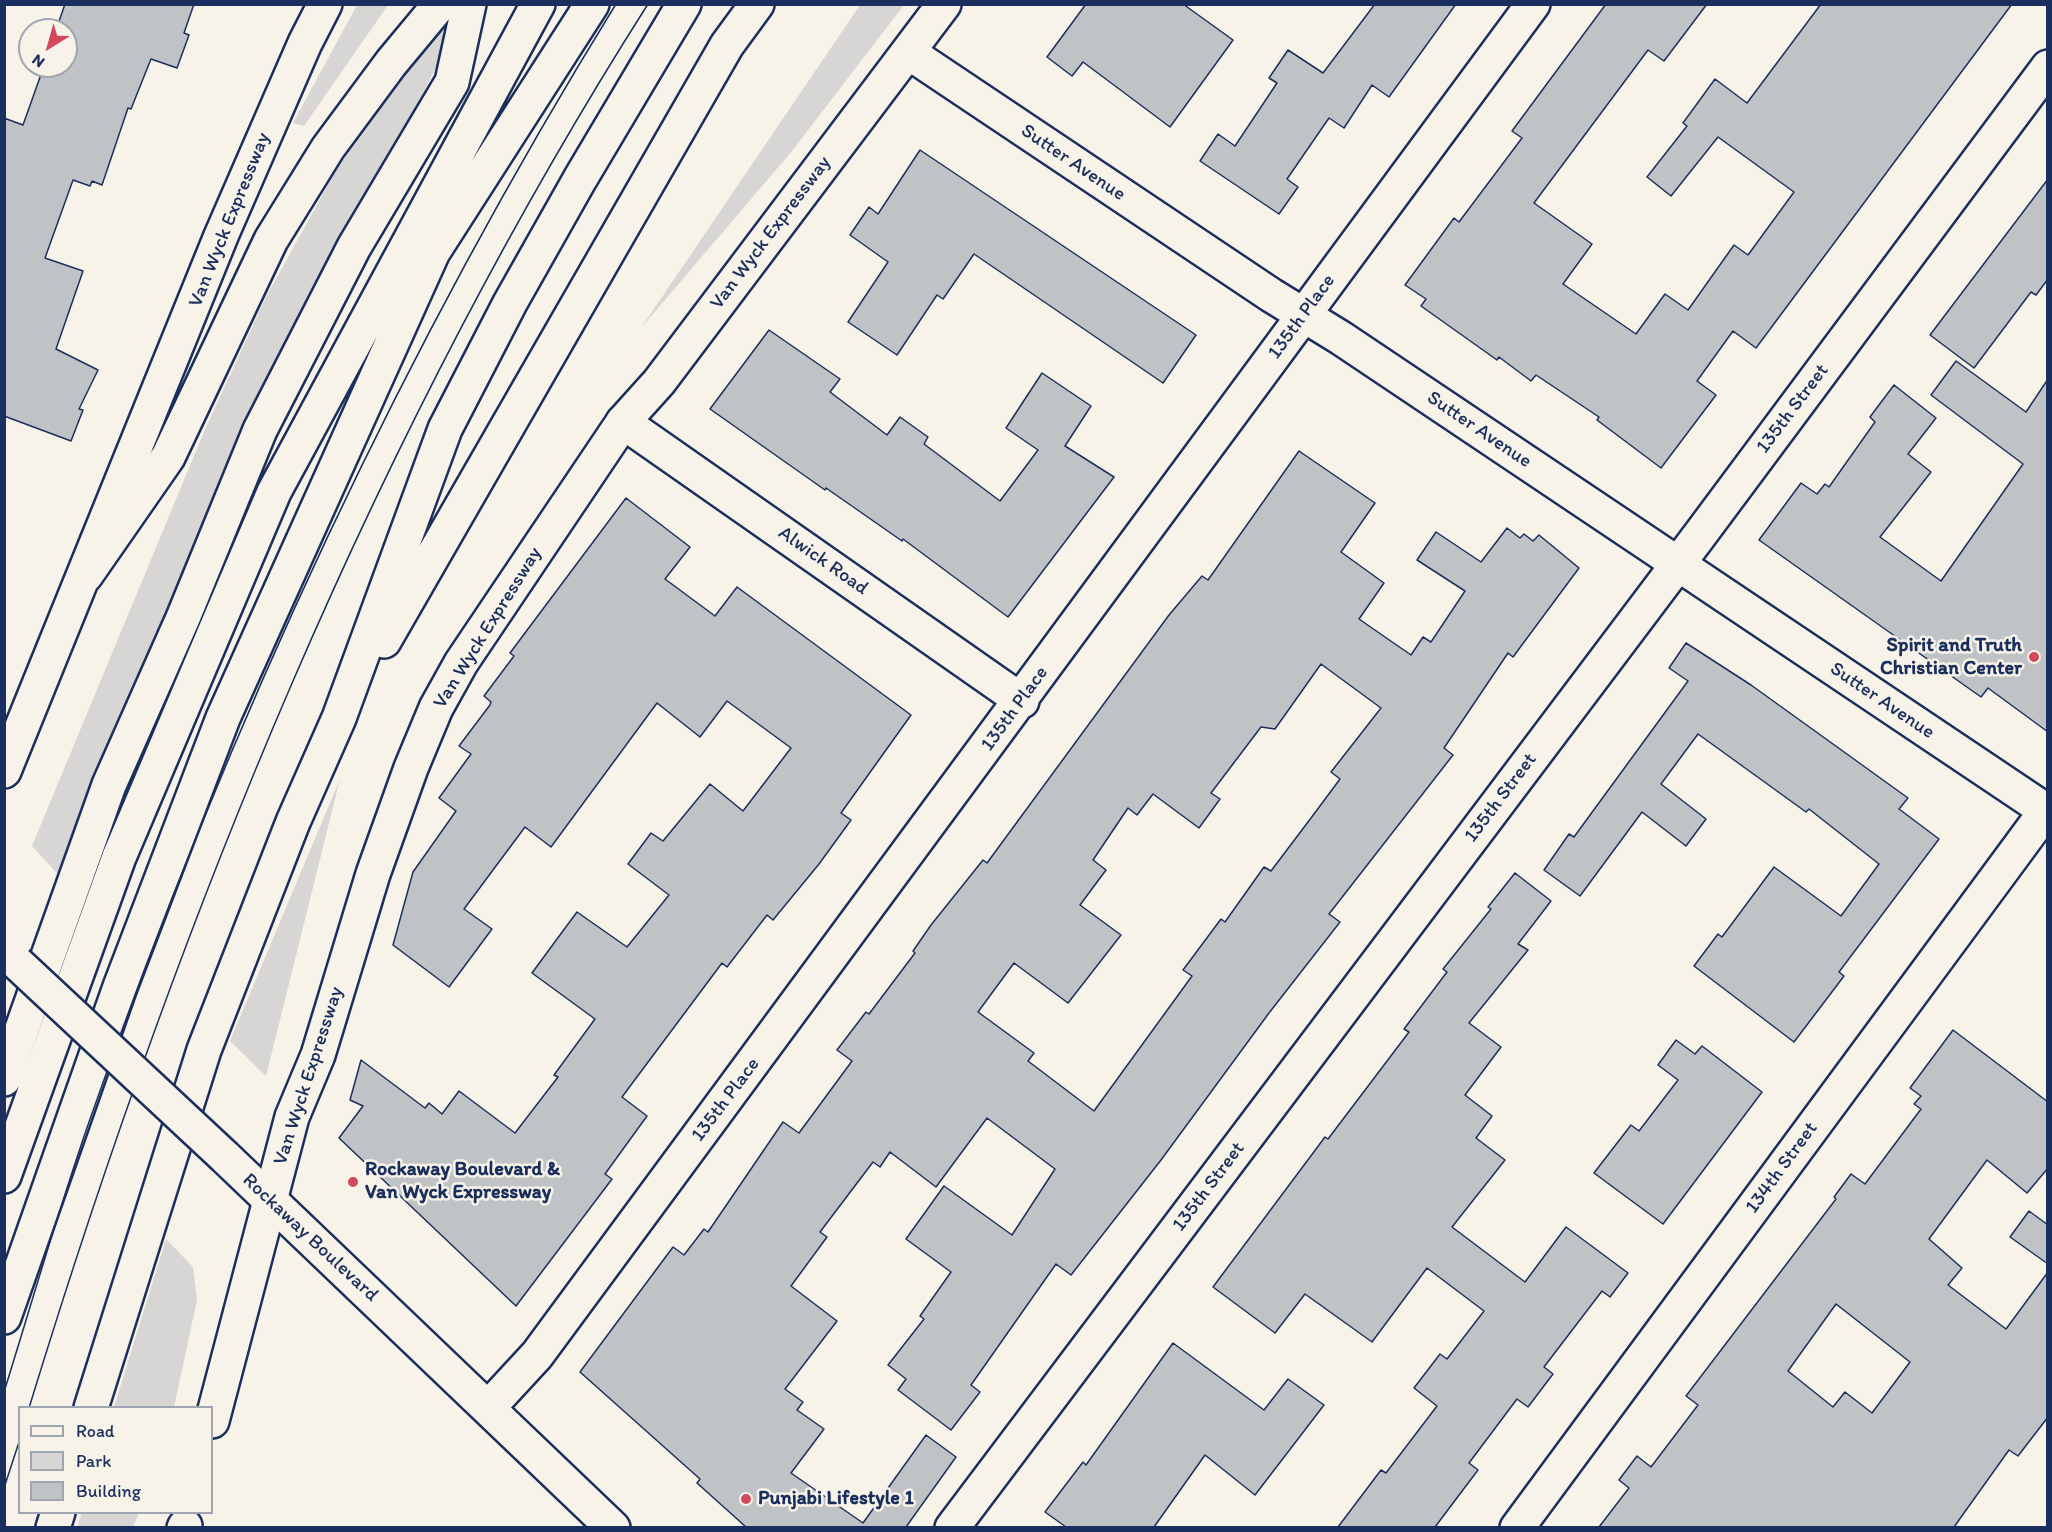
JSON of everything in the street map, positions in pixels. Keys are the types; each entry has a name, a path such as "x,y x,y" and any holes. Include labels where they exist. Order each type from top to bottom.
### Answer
{"main road":[{"path":"305,44 314,4"},
{"name":"Van Wyck Expressway","path":"4,771 51,652 86,575 221,236 305,44 325,4"},
{"path":"86,575 168,457 271,240 328,148 391,63 440,4"},
{"path":"4,1079 109,785 183,618 260,430 354,247 452,82 469,4"},
{"path":"4,1176 119,857 274,492 538,4"},
{"path":"4,1317 120,987 223,718 433,252 592,4"},
{"path":"91,1406 204,1050 293,822 339,718 445,429 510,303 684,4"},
{"path":"339,718 727,45 757,4"},
{"name":"Van Wyck Expressway","path":"213,1417 292,1117 318,1055 373,874 411,768 436,708 461,663 623,422 659,382 944,4"},
{"name":"135th Place","path":"489,1407 537,1355 1022,701 1533,4"},
{"name":"Sutter Avenue","path":"908,52 2047,810"},
{"name":"135th Street","path":"952,1527 1678,564 2048,67"},
{"name":"Alwick Road","path":"623,422 1022,701"},
{"name":"134th Street","path":"1517,1527 2047,810"},
{"name":"Rockaway Boulevard","path":"10,958 225,1157 613,1527"}],"green space":[{"path":"357,5 388,5 304,126 293,123"},
{"path":"860,5 904,5 792,151 641,328"},
{"path":"432,24 451,37 266,408 85,904 32,846 206,427 266,297 334,174"},
{"path":"340,779 266,1076 230,1041"},
{"path":"166,1239 193,1267 197,1300 174,1406 114,1406"},
{"path":"81,1514 139,1514 133,1527 77,1527"}],"building":[{"path":"65,4 194,4 184,33 189,35 177,68 151,59 131,109 128,108 102,185 92,181 90,186 73,180 45,258 83,271 56,349 98,370 79,409 83,410 71,441 4,416 4,118 23,125 40,78 78,78 78,18 60,18"},
{"path":"1086,4 1183,4 1233,40 1170,127 1083,62 1072,76 1047,57"},
{"path":"1375,4 1456,4 1389,97 1372,85 1344,128 1329,118 1287,179 1298,187 1279,214 1200,161 1218,134 1235,146 1277,83 1269,78 1288,50 1323,73"},
{"path":"1606,4 1707,4 1664,61 1648,50 1534,203 1592,244 1563,284 1636,334 1665,294 1688,310 1734,245 1748,255 1794,192 1718,137 1671,196 1647,177 1687,126 1683,123 1715,79 1747,103 1821,4 2012,4 1756,348 1733,331 1697,381 1716,395 1661,468 1597,420 1599,417 1536,375 1531,381 1499,357 1497,360 1421,306 1426,299 1405,285 1454,218 1459,222 1522,138 1512,131"},
{"path":"920,150 1196,335 1163,383 974,254 943,299 937,295 897,355 848,322 888,262 850,235 869,207 878,214"},
{"path":"2048,179 2048,279 2036,295 2031,292 1974,368 1930,335"},
{"path":"769,330 840,379 830,392 887,435 900,417 928,437 924,444 1000,501 1038,450 1006,428 1042,373 1091,406 1065,446 1114,477 1008,617 903,539 902,541 826,488 825,490 710,409"},
{"path":"1956,361 2026,412 2048,379 2048,732 1988,688 1981,697 1759,540 1801,483 1817,494 1825,484 1829,487 1875,422 1870,417 1894,385 1936,418 1908,454 1931,472 1880,537 1941,581 2023,464 1931,395"},
{"path":"1299,451 1375,503 1341,552 1384,583 1359,619 1411,655 1423,637 1431,642 1465,591 1417,560 1436,532 1481,562 1507,528 1520,538 1524,534 1533,541 1539,535 1579,568 1513,657 1508,653 1444,748 1453,755 1329,914 1340,922 1269,1013 1161,1160 1071,1275 1056,1264 971,1385 980,1392 951,1430 898,1390 906,1379 888,1365 924,1319 920,1316 951,1272 906,1239 944,1186 1012,1235 1055,1169 987,1118 936,1187 890,1152 880,1167 873,1162 820,1232 827,1237 791,1286 837,1321 785,1389 803,1402 797,1410 824,1429 791,1473 863,1523 926,1435 956,1457 906,1527 746,1527 697,1483 700,1479 580,1372 673,1247 684,1255 704,1229 708,1232 783,1122 799,1133 852,1061 837,1050 866,1012 869,1014 915,953 913,951 931,925 983,860 987,863 1169,615 1202,576 1208,580","holes":["1321,664 1381,708 1331,772 1340,779 1271,871 1264,867 1225,922 1221,919 1183,970 1192,976 1094,1111 1028,1061 1034,1053 978,1012 1014,963 1068,1003 1121,935 1080,905 1106,870 1093,860 1128,808 1137,815 1153,794 1199,828 1220,799 1211,793 1261,727 1275,729"]},
{"path":"626,498 690,547 665,579 715,616 737,587 911,715 841,813 851,820 819,864 773,920 767,915 727,967 722,963 622,1097 647,1116 605,1174 612,1179 516,1306 339,1138 363,1106 350,1100 361,1060 425,1108 429,1103 442,1114 459,1091 515,1133 558,1077 554,1075 595,1019 532,973 577,912 627,947 669,895 628,864 651,833 663,841 710,784 743,811 791,748 727,701 700,737 657,703 551,847 525,827 464,909 492,929 449,987 393,945 413,872 456,811 439,798 471,754 459,746 490,705 491,702 484,696 514,656 510,653"},
{"path":"1686,643 1751,685 1908,798 1899,809 1939,839 1839,972 1844,976 1794,1042 1694,966 1718,934 1722,937 1774,867 1841,916 1879,864 1809,809 1806,812 1698,734 1661,784 1706,819 1686,846 1642,812 1580,896 1544,870 1569,834 1574,837 1688,681 1669,668"},
{"path":"1515,873 1551,901 1518,944 1528,950 1469,1023 1501,1047 1465,1095 1492,1116 1476,1138 1505,1160 1452,1227 1525,1282 1566,1227 1628,1273 1610,1297 1602,1291 1544,1367 1553,1374 1528,1407 1517,1399 1469,1463 1478,1470 1435,1527 1338,1527 1381,1470 1386,1473 1437,1406 1414,1388 1440,1354 1447,1359 1484,1311 1427,1268 1372,1342 1305,1294 1275,1333 1213,1287 1325,1137 1328,1139 1409,1032 1404,1029 1447,972 1443,969 1491,909 1488,907"},
{"path":"1953,1030 2048,1102 2048,1168 2027,1193 1987,1160 1929,1239 1962,1268 1948,1285 2006,1329 2048,1272 2048,1417 2018,1456 2009,1450 1954,1527 1599,1527 1629,1488 1619,1480 1637,1456 1651,1467 1698,1405 1686,1396 1836,1199 1834,1197 1851,1174 1865,1184 1921,1109 1914,1104 1921,1096 1910,1088","holes":["1836,1304 1910,1362 1872,1413 1845,1392 1833,1407 1788,1371"]},
{"path":"1676,1040 1695,1054 1702,1046 1762,1092 1663,1224 1594,1173 1631,1125 1639,1131 1678,1080 1658,1065"},
{"path":"2029,1211 2048,1225 2048,1264 2010,1237"},
{"path":"1173,1343 1264,1410 1288,1379 1324,1405 1255,1495 1205,1455 1154,1527 1066,1527 1045,1512 1083,1462 1086,1465"}],"tram line":[{"path":"4,1392 89,1122 198,833 258,690 322,549 390,409 461,272 616,4"},
{"path":"30,1406 87,1225 150,1043 218,863 291,685 370,510 456,338 548,169 648,4"},
{"path":"4,1488 18,1445"}],"place":[{"name":"Spirit and Truth Christian Center","path":"2034,657"},
{"name":"Rockaway Boulevard & Van Wyck Expressway","path":"353,1182"},
{"name":"Punjabi Lifestyle 1","path":"746,1499"}]}
